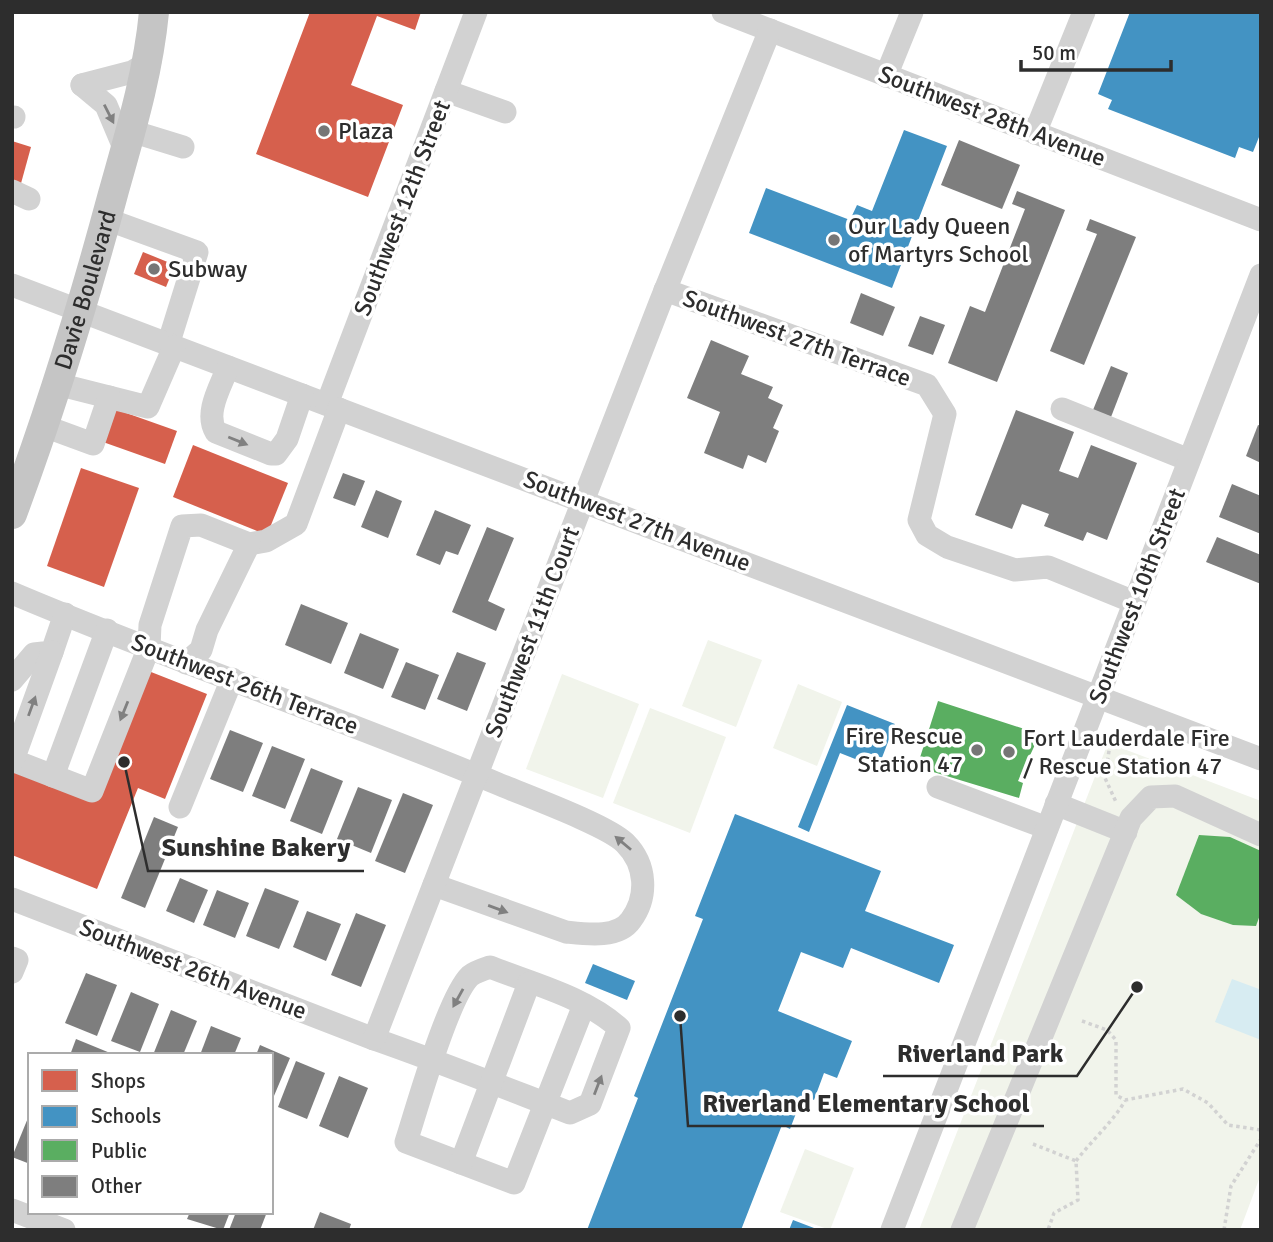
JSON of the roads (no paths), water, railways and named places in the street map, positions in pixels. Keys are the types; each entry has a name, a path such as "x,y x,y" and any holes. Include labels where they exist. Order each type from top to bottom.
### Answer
{"main road":[{"name":"Davie Boulevard","path":"150,61 154,12"},
{"name":"Davie Boulevard","path":"15,499 44,426 80,311 150,61 174,12"}],"street":[{"name":"Southwest 12th Street","path":"249,544 265,541 296,524 320,459 333,407 476,12"},
{"name":"Southwest 28th Avenue","path":"723,12 1261,220"},
{"path":"886,76 912,12"},
{"path":"1035,133 1084,12"},
{"name":"Southwest 11th Court","path":"374,1039 665,290 770,30"},
{"path":"150,61 132,72 82,85 106,105 128,140 183,147"},
{"path":"446,91 505,112"},
{"path":"57,384 148,407 171,346 197,251 106,219"},
{"name":"Southwest 10th Street","path":"892,1230 1261,275"},
{"name":"Southwest 27th Avenue","path":"12,285 1261,759"},
{"name":"Southwest 27th Terrace","path":"665,290 927,385 945,414 919,520 926,535 947,547 1015,570 1048,567 1134,602"},
{"path":"228,367 212,411 211,424 216,432 271,454 276,454 285,444 302,395"},
{"path":"44,426 93,444 108,397"},
{"path":"1062,409 1189,460"},
{"path":"285,444 320,459"},
{"path":"65,614 12,760 92,791 149,647 150,625 183,526 201,525 249,544 207,630 201,650 186,663"},
{"name":"Southwest 26th Terrace","path":"12,593 477,775 623,841 638,863 643,894 637,912 628,925 611,932 566,932 434,885"},
{"path":"53,776 107,630"},
{"path":"12,680 34,654 52,652"},
{"path":"180,807 232,679"},
{"path":"938,788 1047,828"},
{"path":"1056,804 1123,822 1131,818 1151,797 1175,796 1261,835"},
{"path":"962,1230 1123,822"},
{"name":"Southwest 26th Avenue","path":"12,899 570,1113 590,1104 620,1028 601,1011 584,1005"},
{"path":"12,958 17,960 12,972"},
{"path":"490,967 584,1005 514,1183 406,1142 453,1008 470,976 490,967"},
{"path":"461,1163 529,983"},
{"path":"12,1210 64,1230"}],"place":[{"name":"Plaza","path":"324,131"},
{"name":"Our Lady Queen of Martyrs School","path":"834,240"},
{"name":"Subway","path":"154,269"},
{"name":"Fire Rescue Station 47","path":"977,750"},
{"name":"Fort Lauderdale Fire / Rescue Station 47","path":"1009,752"},
{"name":"Sunshine Bakery","path":"124,762"},
{"name":"Riverland Park","path":"1137,987"},
{"name":"Riverland Elementary School","path":"680,1016"}]}
